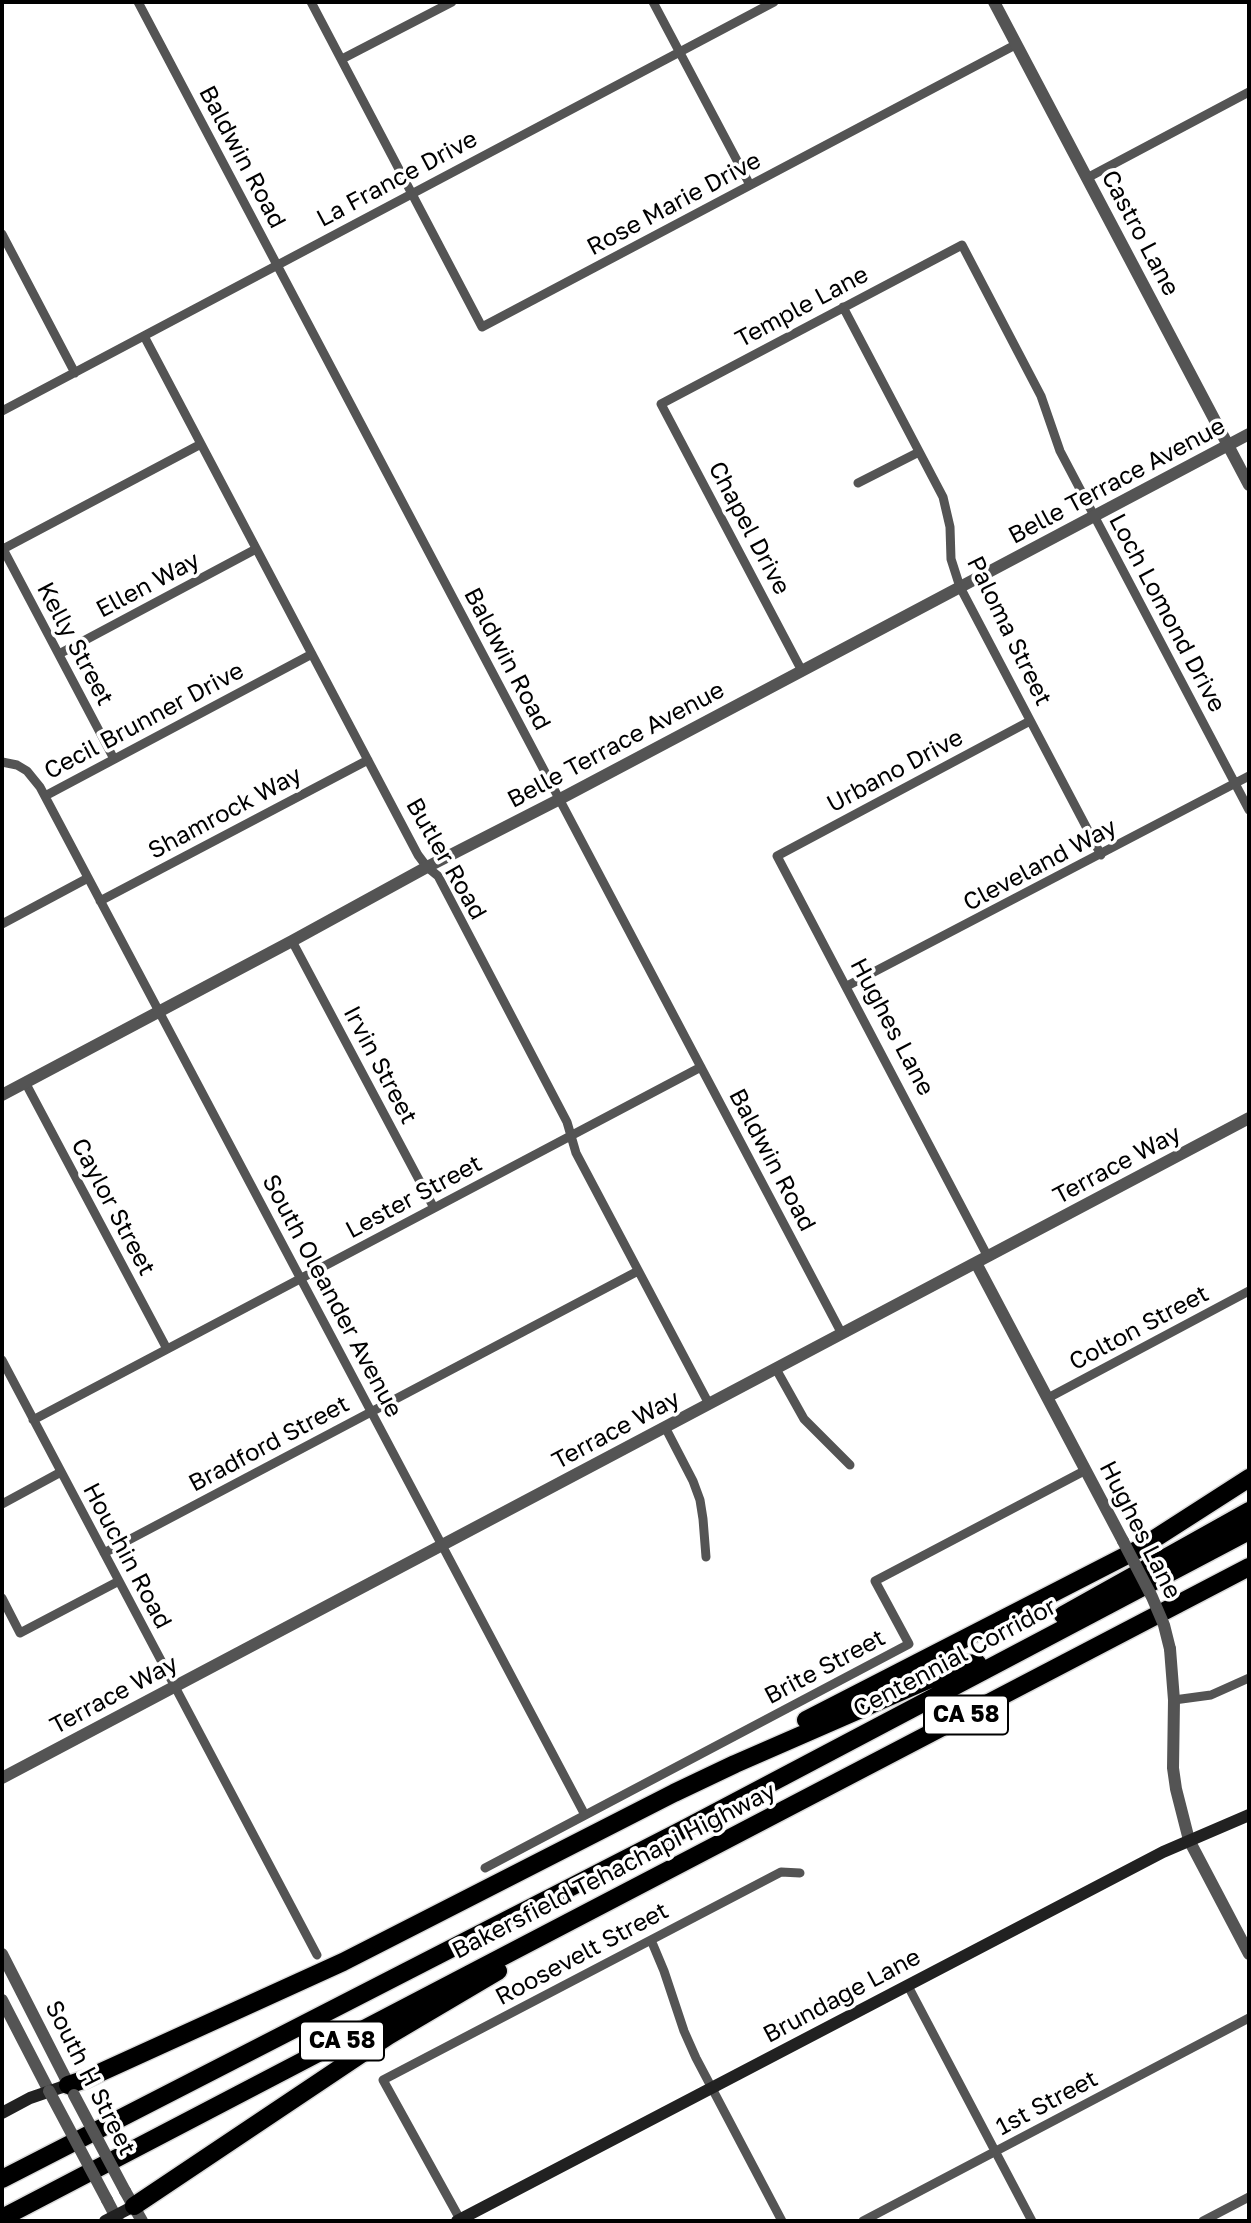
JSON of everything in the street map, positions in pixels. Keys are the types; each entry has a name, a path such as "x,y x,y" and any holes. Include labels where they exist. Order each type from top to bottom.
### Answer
{"highway":[{"path":"674,1793 737,1756 1128,1555 1249,1478"},
{"path":"684,1829 868,1722 1249,1511"},
{"name":"Centennial Corridor","path":"684,1829 1249,1531"},
{"name":"Bakersfield Tehachapi Highway","path":"2,2218 1249,1567"},
{"path":"71,2090 86,2079 344,1962 674,1793 870,1704 966,1664 977,1663"},
{"name":"Bakersfield Tehachapi Highway","path":"2,2179 684,1829"},
{"path":"134,2206 388,2036 682,1863"}],"main road":[{"name":"Brundage Lane","path":"459,2221 1189,1840 1249,1815"},
{"path":"2,2113 48,2091 71,2090"},
{"path":"113,2219 134,2206"}],"street":[{"name":"Baldwin Road","path":"138,2 842,1334"},
{"path":"311,2 411,194"},
{"path":"342,60 452,2"},
{"path":"653,2 750,185"},
{"name":"La France Drive","path":"2,411 774,2"},
{"name":"Castro Lane","path":"994,2 1249,485"},
{"name":"Rose Marie Drive","path":"411,194 482,327 1017,44"},
{"path":"1087,178 1249,92"},
{"path":"2,234 75,373"},
{"name":"Temple Lane","path":"661,404 961,245"},
{"name":"Loch Lomond Drive","path":"961,245 1041,396 1060,450 1249,810"},
{"name":"Paloma Street","path":"843,307 943,497 948,511 951,559 960,587 1101,855"},
{"name":"Butler Road","path":"144,336 418,855 438,876 568,1122 576,1153 709,1404"},
{"name":"Chapel Drive","path":"661,404 802,671"},
{"name":"Belle Terrace Avenue","path":"2,1094 1249,434"},
{"path":"2,548 201,444"},
{"path":"859,484 919,452"},
{"name":"Kelly Street","path":"2,548 114,759"},
{"name":"Ellen Way","path":"58,654 257,550"},
{"name":"Cecil Brunner Drive","path":"2,762 17,765 27,771 45,796 312,654"},
{"name":"Urbano Drive","path":"777,856 1030,721"},
{"name":"Shamrock Way","path":"100,901 368,760"},
{"name":"Cleveland Way","path":"847,986 1249,776"},
{"name":"South Oleander Avenue","path":"45,796 585,1815"},
{"name":"Hughes Lane","path":"777,856 847,986 1048,1398 1152,1597 1164,1625 1170,1649 1174,1700 1173,1768 1189,1840 1249,1954"},
{"path":"2,924 88,878"},
{"name":"Irvin Street","path":"292,941 434,1208"},
{"name":"Lester Street","path":"33,1420 701,1067"},
{"name":"Caylor Street","path":"25,1082 167,1349"},
{"name":"Terrace Way","path":"2,1778 1249,1118"},
{"name":"Bradford Street","path":"104,1553 638,1271"},
{"name":"Colton Street","path":"1048,1398 1249,1291"},
{"name":"Houchin Road","path":"3,1366 317,1955"},
{"path":"776,1369 804,1419 850,1465"},
{"path":"665,1427 693,1480 700,1500 706,1558"},
{"name":"Brite Street","path":"485,1868 909,1644 875,1581 1086,1470"},
{"path":"2,1504 61,1472"},
{"path":"2,1598 20,1633 119,1581"},
{"path":"1174,1700 1212,1695 1249,1678"},
{"name":"Roosevelt Street","path":"459,2221 383,2080 781,1872 800,1873"},
{"path":"651,1940 684,2031 782,2221"},
{"name":"South H Street","path":"2,1954 134,2206"},
{"path":"908,1986 1032,2221"},
{"name":"South H Street","path":"2,2000 107,2200 113,2219"},
{"name":"1st Street","path":"863,2221 1249,2018"},
{"path":"1203,2221 1249,2197"}]}
